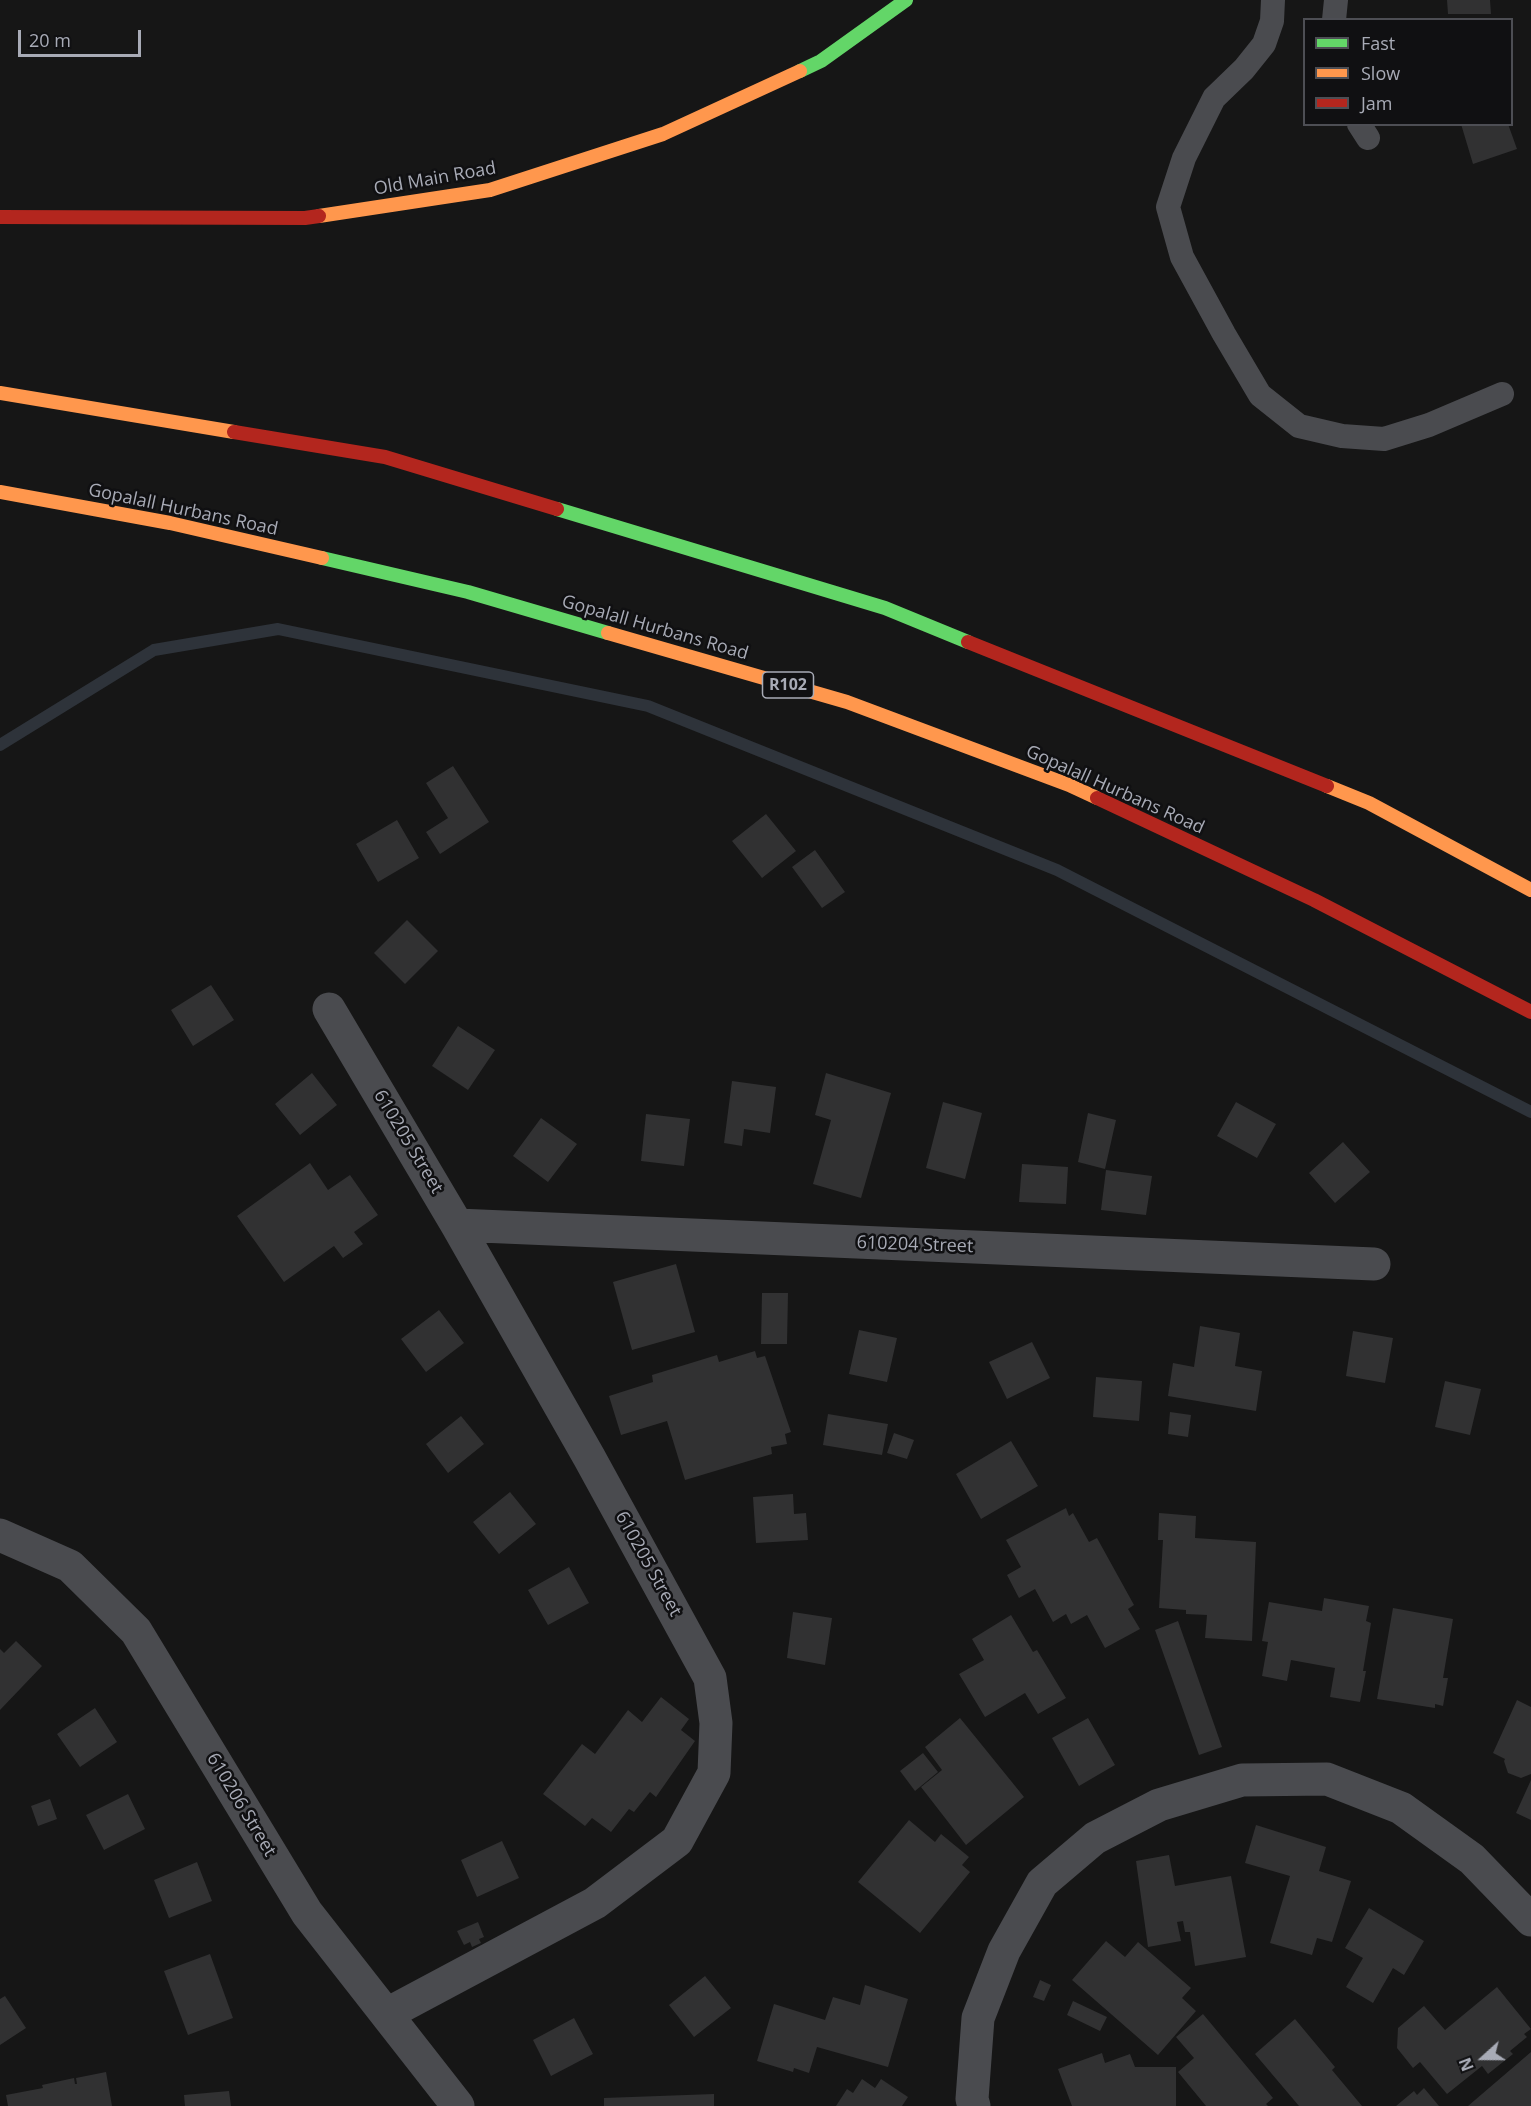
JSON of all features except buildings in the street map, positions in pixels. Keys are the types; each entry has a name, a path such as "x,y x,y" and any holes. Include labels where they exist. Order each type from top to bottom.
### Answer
{"main road":[{"name":"Old Main Road","path":"0,217 305,218 490,190 663,134 820,61 906,0"},
{"path":"0,393 385,457 885,608 1370,803 1531,890"},
{"name":"Gopalall Hurbans Road","path":"0,492 170,523 468,592 847,702 1069,785 1314,900 1531,1012"}],"street":[{"name":"610205 Street","path":"329,1009 457,1225 589,1456 710,1678 716,1723 714,1773 677,1841 594,1903 387,2014"},
{"name":"610204 Street","path":"457,1225 1374,1264"},
{"name":"610206 Street","path":"0,1535 70,1566 136,1631 307,1913 458,2106"},
{"path":"974,2106 972,2098 978,2018 1004,1951 1042,1883 1095,1838 1159,1805 1242,1780 1327,1779 1401,1808 1472,1859 1531,1920"}],"lane":[{"path":"1273,0 1272,21 1264,44 1244,69 1214,98 1184,158 1168,207 1182,257 1224,334 1260,395 1299,426 1342,436 1384,439 1429,425 1502,394"},
{"path":"1334,18 1336,0"}],"waterway":[{"path":"0,745 154,650 278,629 648,706 1057,870 1531,1112"}],"traffic: fast":[{"path":"800,71 821,61 906,0"},
{"path":"557,509 885,608 968,642"},
{"path":"322,558 468,592 608,633"}],"traffic: slow":[{"path":"319,216 490,190 663,134 800,71"},
{"path":"0,393 234,432"},
{"path":"0,492 170,523 322,558"},
{"path":"608,633 847,702 1069,785 1097,798"},
{"path":"1327,786 1369,803 1531,890"}],"traffic: jam":[{"path":"0,217 305,218 319,216"},
{"path":"234,432 385,457 557,509"},
{"path":"968,642 1327,786"},
{"path":"1097,798 1314,900 1531,1012"}]}
